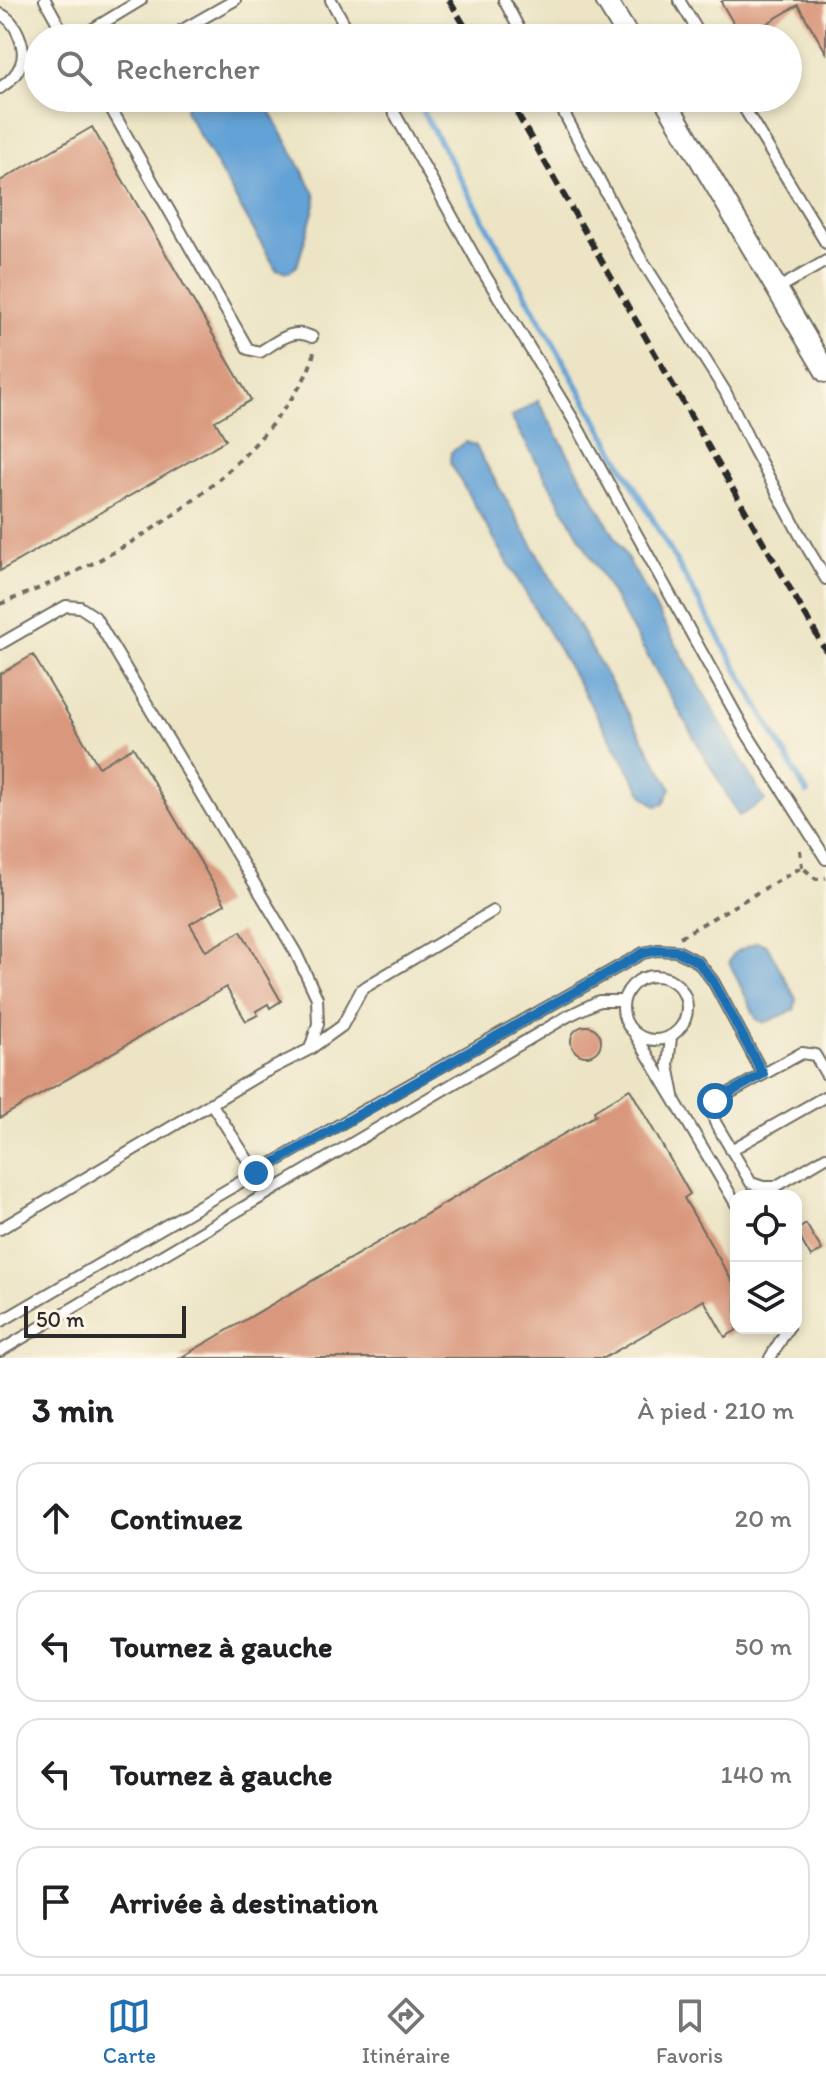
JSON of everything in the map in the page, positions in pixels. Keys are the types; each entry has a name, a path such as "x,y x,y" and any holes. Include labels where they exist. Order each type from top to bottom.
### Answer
{"street":[{"path":"606,0 621,24"},
{"path":"672,112 826,372"}],"lane":[{"path":"45,0 58,24"},
{"path":"101,24 141,0"},
{"path":"193,24 235,0"},
{"path":"331,0 344,24"},
{"path":"504,0 517,24"},
{"path":"679,0 694,24"},
{"path":"0,14 6,16 19,32 23,61 10,82 0,88"},
{"path":"113,112 248,349 260,352 290,334 302,333 312,337"},
{"path":"394,112 482,270 573,419 744,729 826,859"},
{"path":"563,112 640,257 725,391 826,579"},
{"path":"746,112 826,243"},
{"path":"777,289 826,261"},
{"path":"0,644 66,606 80,607 95,617 296,953 317,998 318,1024 310,1049"},
{"path":"0,1229 259,1075 310,1049 342,1026 362,989 493,911"},
{"path":"0,1322 643,953 677,951 698,962 713,981 763,1074"},
{"path":"635,1034 653,1041 671,1037 684,1024 688,1006 682,989 667,977 649,976 632,985 623,1001 624,1019 730,1194"},
{"path":"0,1351 568,1016 599,1001 623,1001"},
{"path":"671,1037 668,1065 675,1101"},
{"path":"826,1074 815,1055 802,1053 715,1101 711,1109 715,1122 751,1183 775,1187 826,1157"},
{"path":"731,1150 826,1096"},
{"path":"211,1103 256,1173"},
{"path":"770,1358 784,1334"}],"path":[{"path":"0,604 95,564 193,502 262,438 290,401 312,364 312,337"},
{"path":"657,950 802,867 816,879 826,878"}],"water":[{"path":"186,112 271,112 315,194 316,202 297,266 289,272 276,269"},
{"path":"538,401 765,801 739,816 511,417"},
{"path":"466,442 475,445 671,788 664,804 656,806 644,796 450,463 451,452"},
{"path":"757,942 767,945 796,999 794,1010 764,1023 757,1020 729,962 734,953"}],"building":[{"path":"826,0 826,52 798,5 766,24 734,24 721,2"},
{"path":"92,127 251,400 215,421 226,440 0,571 0,181"},
{"path":"33,655 99,767 133,747 225,904 190,924 206,951 241,931 281,1001 270,1008 268,1004 256,1011 258,1015 246,1021 226,987 0,1118 0,674"},
{"path":"586,1026 597,1030 601,1041 597,1052 586,1056 575,1052 571,1041 575,1030"},
{"path":"630,1089 690,1194 684,1198 730,1278 730,1334 725,1337 704,1300 604,1358 180,1358 596,1115 594,1111"},
{"path":"806,1224 822,1250 811,1257 802,1241 802,1227"}],"waterway":[{"path":"423,112 807,793"}],"railway":[{"path":"449,0 464,24"},
{"path":"516,112 826,651"}],"route":[{"path":"256,1173 643,953 657,950 677,951 698,962 713,981 763,1074 715,1101"}]}
